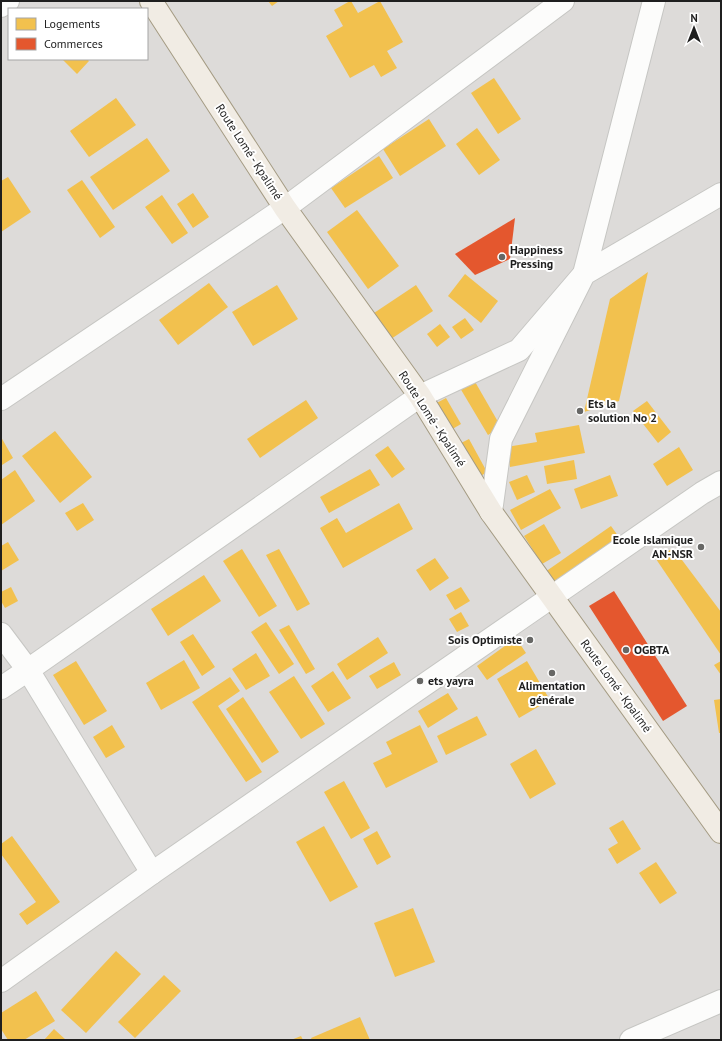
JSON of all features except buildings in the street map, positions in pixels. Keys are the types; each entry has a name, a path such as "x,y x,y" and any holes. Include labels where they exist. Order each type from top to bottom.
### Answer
{"main road":[{"name":"Route Lomé - Kpalimé","path":"151,1 285,208 420,396 491,512 721,832"}],"street":[{"path":"1,6 8,1"},
{"path":"1,399 285,208 563,1"},
{"path":"491,512 501,439 584,274 654,1"},
{"path":"1,688 420,396 519,350 584,274 721,194"},
{"path":"1,981 152,873 721,482"},
{"path":"1,634 28,670 152,873"},
{"path":"631,1040 721,1001"}],"shaded area":[{"path":"1,1 721,1 721,1040 1,1040"}],"place":[{"name":"Happiness Pressing","path":"502,257"},
{"name":"Ets la solution No 2","path":"580,411"},
{"name":"Ecole Islamique AN-NSR","path":"701,547"},
{"name":"Sois Optimiste","path":"530,640"},
{"name":"OGBTA","path":"626,650"},
{"name":"Alimentation générale","path":"552,673"},
{"name":"ets yayra","path":"420,681"}]}
